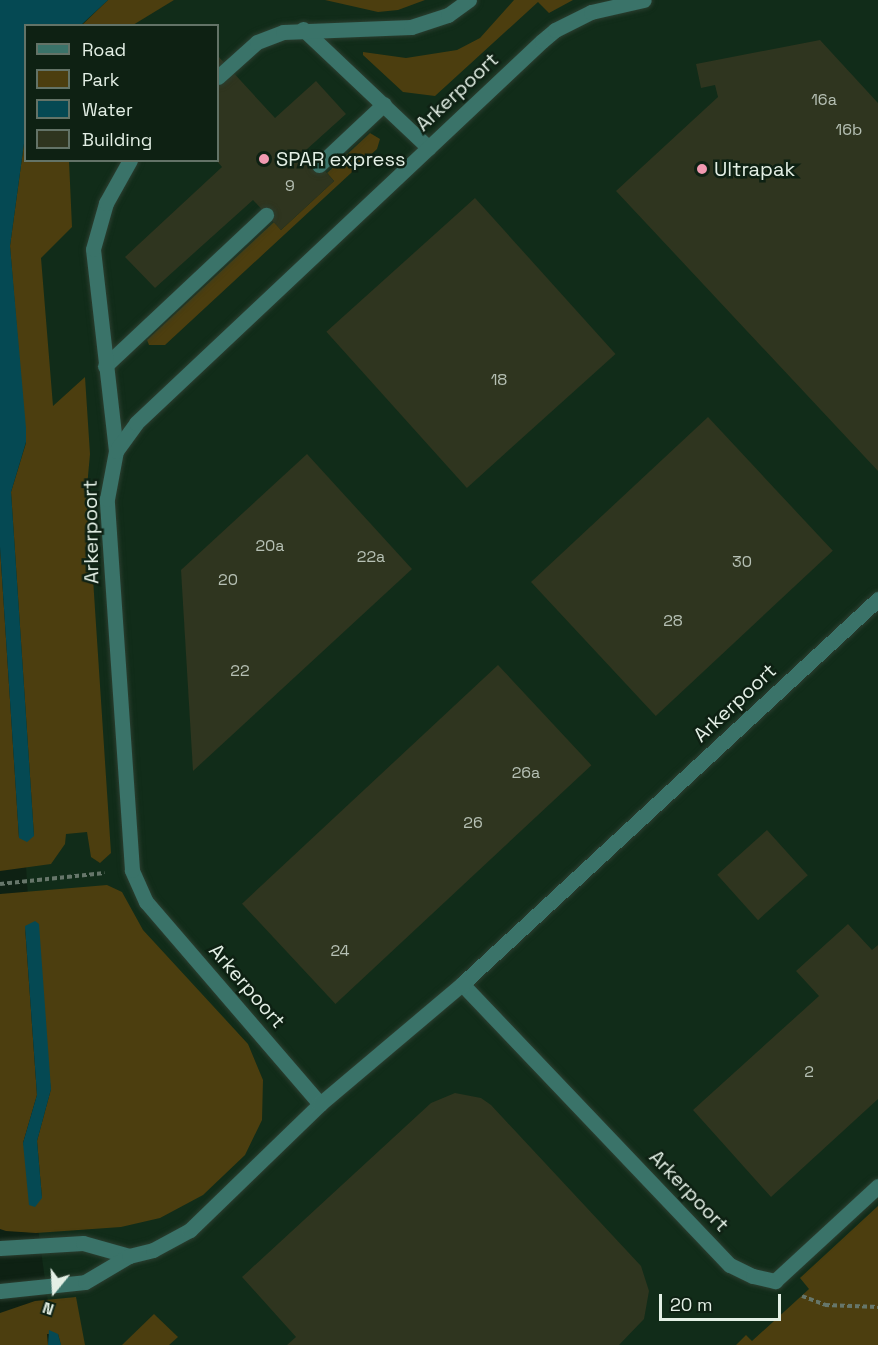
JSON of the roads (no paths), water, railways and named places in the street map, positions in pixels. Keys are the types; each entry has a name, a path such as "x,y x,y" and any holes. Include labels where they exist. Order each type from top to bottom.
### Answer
{"street":[{"path":"219,76 257,42 303,29 411,27 448,15 470,0"},
{"name":"Arkerpoort","path":"320,1104 146,902 132,870 107,499 116,451 136,423 555,30 591,12 644,0"},
{"path":"303,29 429,148"},
{"path":"319,165 384,104"},
{"path":"116,451 93,249 105,203 129,162"},
{"path":"105,366 267,215"},
{"name":"Arkerpoort","path":"0,1291 85,1282 129,1256 153,1250 190,1230 320,1104 462,984 878,599"},
{"name":"Arkerpoort","path":"462,984 730,1265 775,1281 878,1186"},
{"path":"0,1248 83,1243 129,1256"}],"water":[{"path":"0,0 108,0 82,24 24,24 24,143 10,246 26,428 26,442 11,492 34,836 27,842 19,838 0,547"},
{"path":"35,921 39,924 51,1089 37,1141 42,1198 35,1207 29,1205 23,1143 37,1095 25,926"},
{"path":"49,1330 58,1334 61,1345 48,1345"}],"place":[{"name":"SPAR express","path":"264,159"},
{"name":"Ultrapak","path":"702,169"}]}
